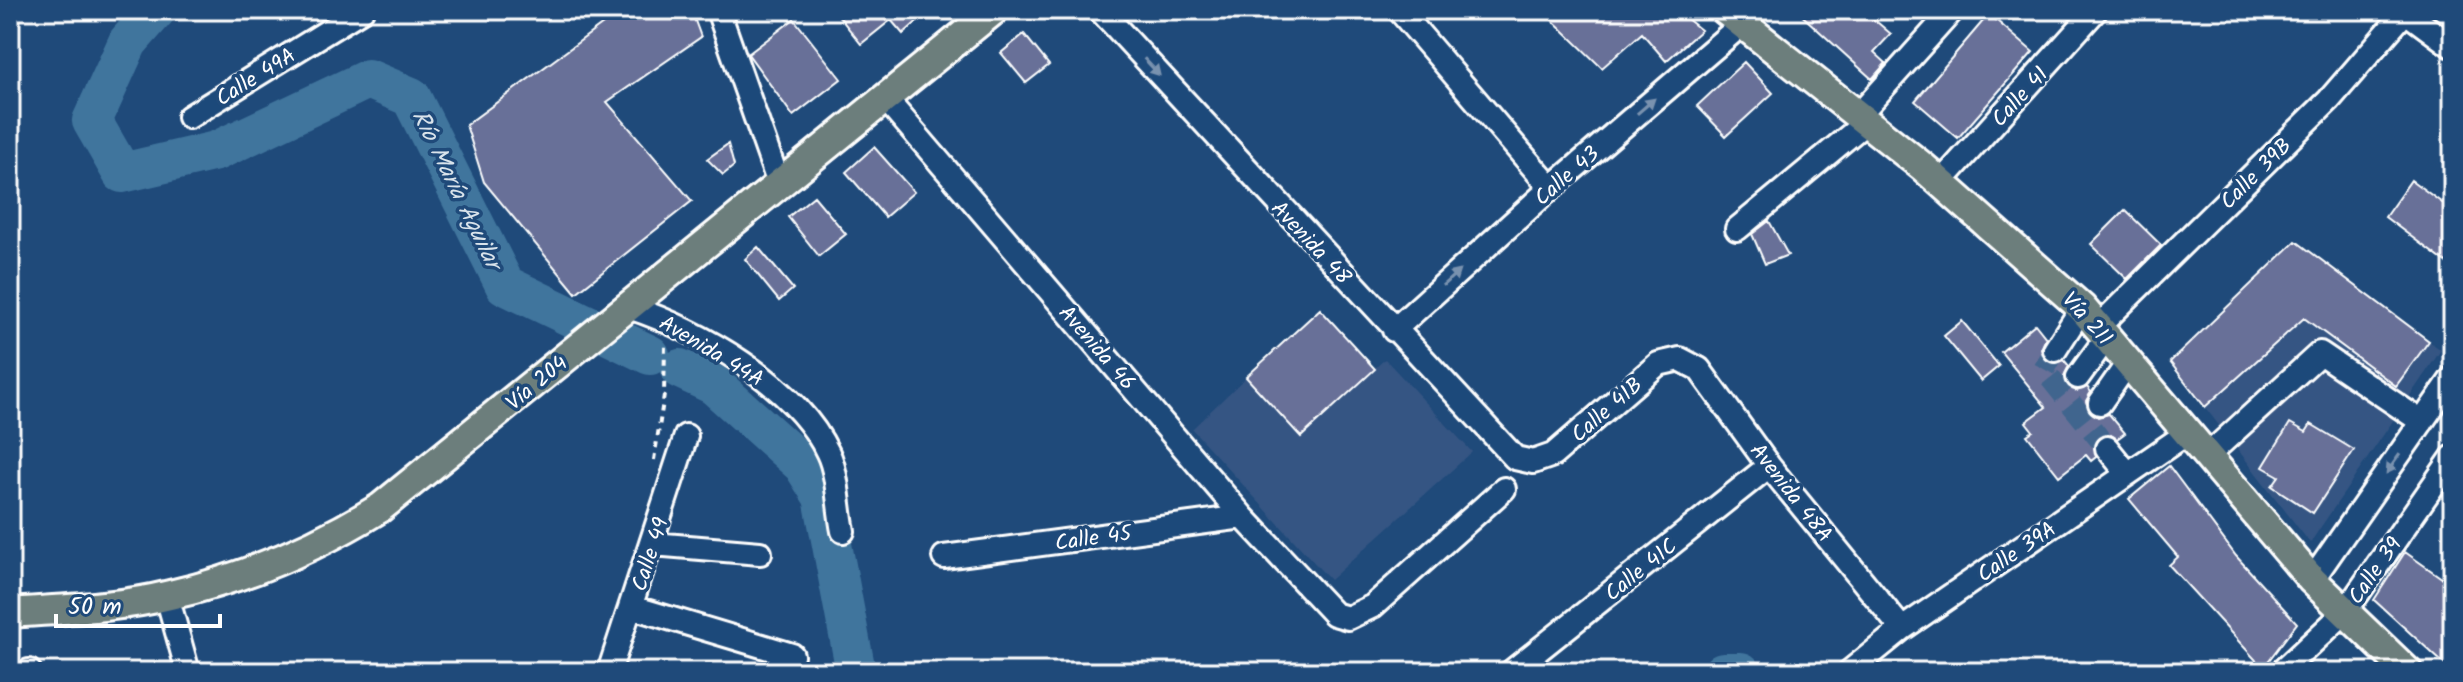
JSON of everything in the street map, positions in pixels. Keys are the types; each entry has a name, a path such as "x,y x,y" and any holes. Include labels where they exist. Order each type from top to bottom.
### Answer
{"main road":[{"name":"Vía 204","path":"10,613 167,596 254,570 344,530 380,508 452,453 558,362 994,10"},
{"name":"Vía 211","path":"1733,17 1941,182 2096,324 2312,580 2408,672"}],"street":[{"name":"Calle 49A","path":"189,117 362,10"},
{"path":"718,10 779,184"},
{"name":"Avenida 48","path":"1100,10 1515,458 1533,462"},
{"path":"1399,10 1551,188"},
{"name":"Calle 41","path":"1941,182 2096,10"},
{"path":"2404,11 2453,47"},
{"name":"Calle 39B","path":"2096,324 2329,100 2404,11"},
{"path":"1737,229 1861,120 1951,12"},
{"name":"Calle 43","path":"1394,330 1733,17"},
{"name":"Avenida 46","path":"885,98 1243,517 1334,614 1348,618 1373,606 1504,489"},
{"name":"Avenida 44A","path":"622,312 666,319 754,371 804,415 829,454 843,531"},
{"path":"2055,350 2096,324"},
{"path":"2078,377 2096,324"},
{"path":"2206,457 2320,353 2422,422"},
{"name":"Calle 41B","path":"1533,462 1553,455 1658,364 1680,359"},
{"name":"Avenida 48A","path":"1680,359 1699,369 1769,466 1902,629"},
{"path":"2100,403 2128,363"},
{"name":"Calle 39","path":"2312,580 2453,377"},
{"name":"Calle 39A","path":"1849,672 1902,629 2186,434"},
{"name":"Calle 49","path":"615,670 686,436"},
{"path":"2107,448 2128,474"},
{"name":"Calle 39","path":"2281,672 2345,612 2453,457"},
{"name":"Calle 41C","path":"1511,672 1769,466"},
{"name":"Calle 45","path":"944,557 1243,517"},
{"path":"653,544 760,553"},
{"path":"167,596 188,672"},
{"path":"632,607 792,655"}],"path":[{"path":"654,463 664,395 666,319"}],"shaded area":[{"path":"2296,241 2441,350 2310,543 2170,362"},
{"path":"1385,359 1472,452 1330,580 1192,429 1246,377 1301,436"}],"building":[{"path":"622,10 691,10 701,37 607,102 692,201 576,293 484,182 466,125"},
{"path":"834,10 930,10 903,34 891,20 861,44"},
{"path":"1542,10 1676,10 1701,30 1666,61 1642,33 1602,68"},
{"path":"1796,10 1863,10 1891,34 1874,52 1886,63 1872,79"},
{"path":"1989,14 2033,52 1958,138 1915,101"},
{"path":"794,19 841,79 793,116 748,54"},
{"path":"1024,34 1049,65 1026,83 1001,53"},
{"path":"1744,62 1773,93 1726,136 1697,106"},
{"path":"728,144 734,166 723,175 707,159"},
{"path":"874,147 914,192 885,217 846,172"},
{"path":"2411,180 2453,211 2453,268 2385,217"},
{"path":"814,196 846,234 819,256 788,217"},
{"path":"2125,210 2161,245 2127,279 2091,244"},
{"path":"1769,221 1788,255 1765,264 1752,234"},
{"path":"2296,241 2429,341 2396,386 2304,318 2205,407 2170,362"},
{"path":"758,247 793,289 779,301 745,259"},
{"path":"1320,309 1375,369 1301,437 1246,377"},
{"path":"1962,321 1999,366 1981,381 1944,336"},
{"path":"2035,324 2046,338 2041,349 2043,357 2054,364 2064,360 2069,366 2064,376 2069,388 2077,391 2087,387 2091,392 2086,401 2088,410 2098,417 2109,414 2125,433 2117,439 2111,435 2099,437 2094,444 2096,457 2091,461 2086,455 2059,476 2027,435 2033,431 2026,422 2046,407 2001,352"},
{"path":"2290,423 2306,432 2311,424 2354,450 2313,513 2272,486 2279,476 2263,467"},
{"path":"2169,466 2236,556 2297,623 2263,668 2169,565 2178,557 2129,499"},
{"path":"2405,552 2453,586 2453,672 2374,600"}],"waterway":[{"name":"Río María Aguilar","path":"156,10 128,42 92,121 122,173 216,151 368,79 411,97 505,285 650,355"},
{"name":"Río María Aguilar","path":"680,369 714,385 803,465 823,497 856,672"},
{"name":"Río María Aguilar","path":"1723,672 1741,672"}],"tunnel":[{"path":"2055,350 2044,370 2107,448"}]}
